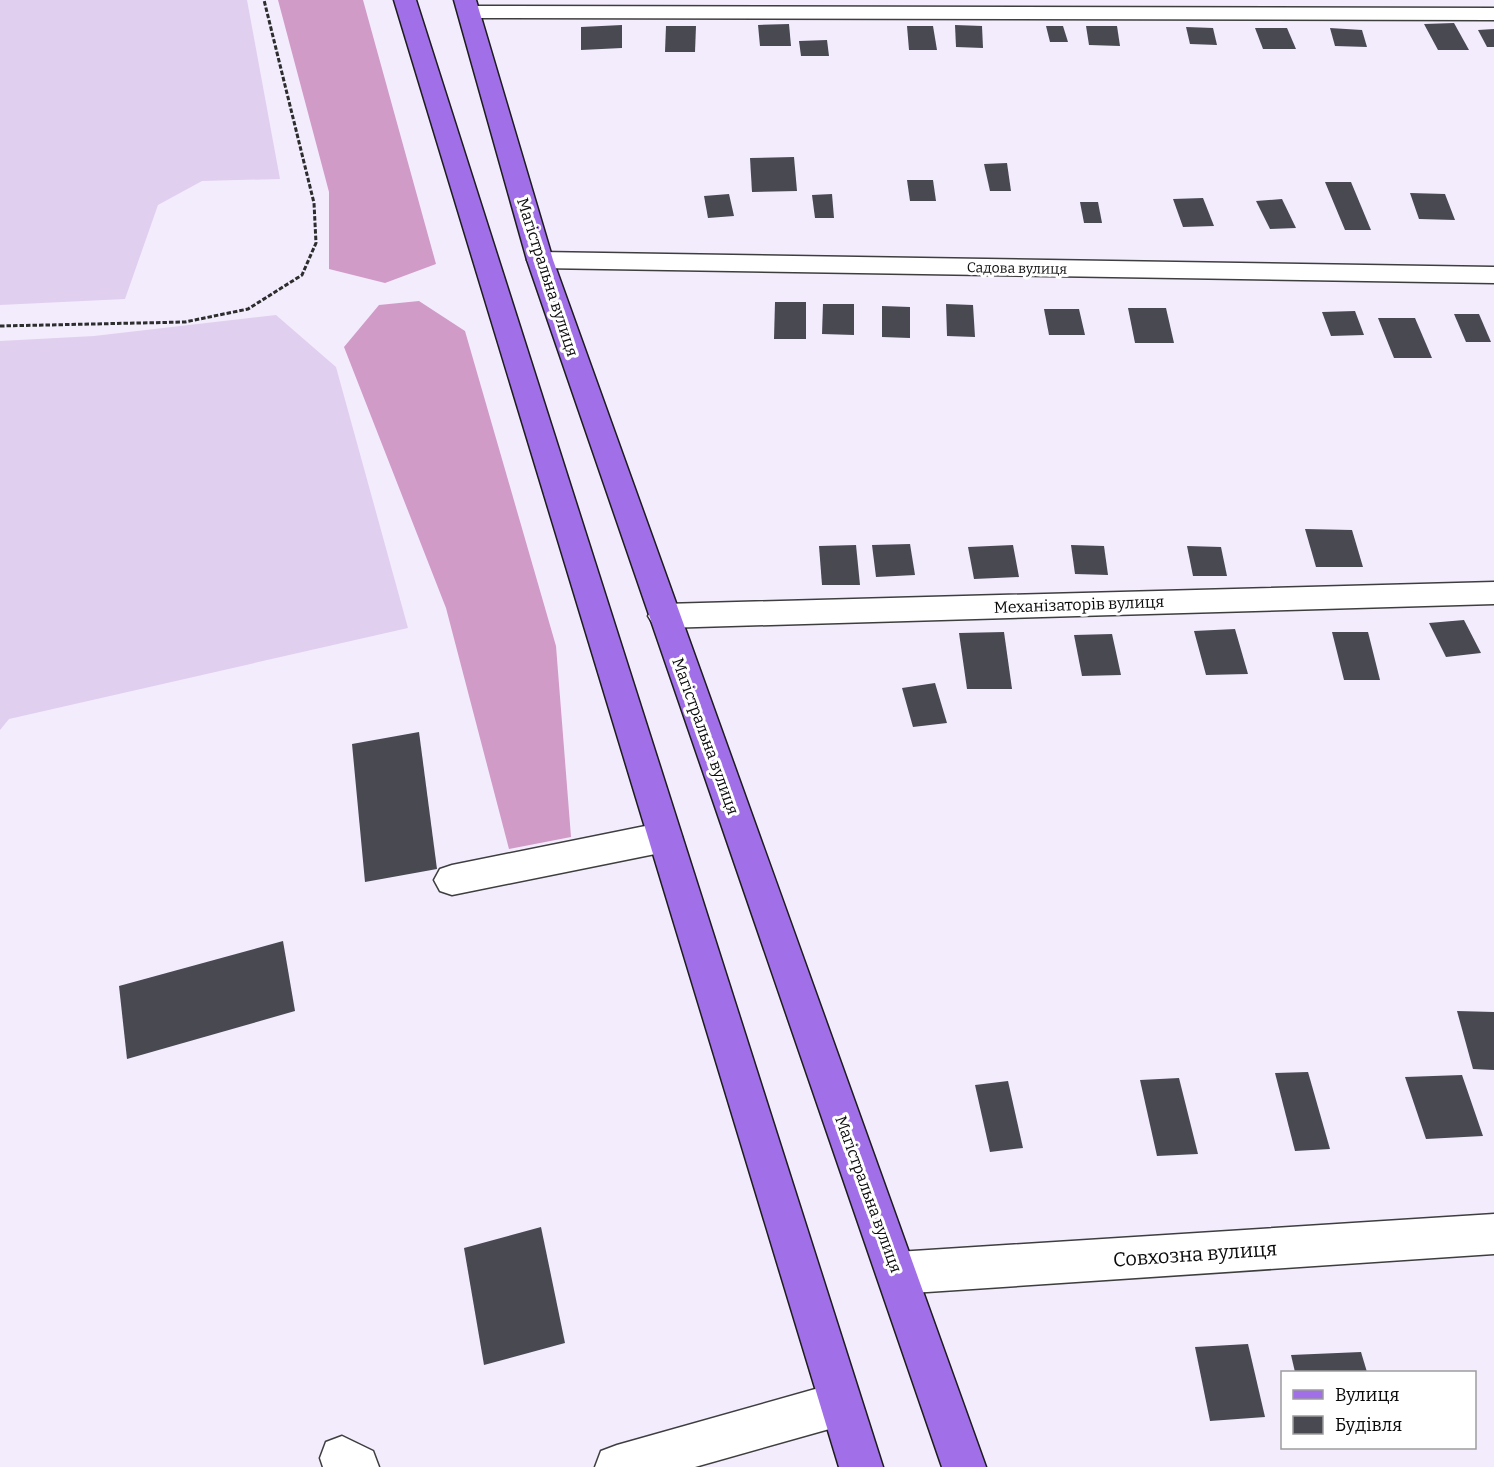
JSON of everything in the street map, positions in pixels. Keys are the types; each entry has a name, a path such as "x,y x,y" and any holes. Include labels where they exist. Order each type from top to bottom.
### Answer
{"main road":[{"path":"405,0 861,1467"},
{"name":"Магістральна вулиця","path":"467,6 540,260 964,1467"}],"street":[{"path":"467,6 1494,14"},
{"name":"Садова вулиця","path":"540,260 1494,276"},
{"name":"Механізаторів вулиця","path":"664,616 1494,593"},
{"path":"452,880 665,837"},
{"name":"Совхозна вулиця","path":"897,1273 1494,1234"},
{"path":"617,1467 840,1404"}],"path":[{"path":"0,326 185,322 248,309 302,275 316,243 315,203 264,0"}],"shaded area":[{"path":"0,0 247,0 280,179 202,181 158,205 125,299 0,305"},
{"path":"278,0 363,0 436,264 385,283 329,269 329,192"},
{"path":"419,301 465,331 556,646 571,837 509,849 446,608 344,347 379,305"},
{"path":"276,315 336,367 408,628 9,719 0,730 0,341 94,336"}],"building":[{"path":"1454,23 1469,50 1438,50 1424,24"},
{"path":"789,24 791,46 760,46 758,25"},
{"path":"622,25 622,48 581,50 581,27"},
{"path":"955,25 982,26 983,48 956,47"},
{"path":"666,26 696,26 695,52 665,52"},
{"path":"907,26 933,26 937,50 909,50"},
{"path":"1046,26 1063,26 1068,42 1050,42"},
{"path":"1086,26 1117,26 1120,46 1089,45"},
{"path":"1186,27 1213,28 1217,45 1190,44"},
{"path":"1255,28 1287,28 1296,49 1263,49"},
{"path":"1330,28 1362,30 1367,47 1335,46"},
{"path":"1494,29 1494,47 1487,47 1478,30"},
{"path":"827,40 829,56 801,56 799,41"},
{"path":"794,157 797,191 752,192 750,158"},
{"path":"1007,163 1011,191 990,191 984,164"},
{"path":"907,180 933,180 936,201 910,201"},
{"path":"1325,182 1351,182 1371,230 1345,230"},
{"path":"1410,193 1445,194 1455,220 1419,219"},
{"path":"729,194 734,216 708,218 704,196"},
{"path":"832,194 834,218 815,218 812,195"},
{"path":"1203,198 1214,226 1183,227 1173,199"},
{"path":"1282,199 1296,228 1270,229 1256,201"},
{"path":"1080,202 1098,202 1102,223 1084,223"},
{"path":"775,302 806,302 806,339 774,339"},
{"path":"823,304 854,304 854,335 822,334"},
{"path":"946,304 973,305 975,337 947,336"},
{"path":"882,306 910,307 910,338 882,337"},
{"path":"1128,308 1166,308 1174,343 1135,343"},
{"path":"1044,309 1079,309 1085,335 1049,335"},
{"path":"1355,311 1364,335 1331,336 1322,312"},
{"path":"1454,314 1479,314 1491,342 1466,342"},
{"path":"1378,318 1415,318 1432,358 1394,358"},
{"path":"1305,529 1352,530 1363,567 1316,567"},
{"path":"910,544 915,575 876,577 872,545"},
{"path":"856,545 860,585 822,585 819,546"},
{"path":"1013,545 1019,577 974,579 968,547"},
{"path":"1071,545 1104,546 1108,575 1075,574"},
{"path":"1187,546 1221,547 1227,576 1193,576"},
{"path":"1464,620 1481,653 1446,657 1429,623"},
{"path":"1235,629 1248,674 1206,675 1194,631"},
{"path":"1004,632 1012,689 967,689 959,633"},
{"path":"1332,632 1368,632 1380,680 1344,680"},
{"path":"1112,634 1121,675 1082,676 1074,635"},
{"path":"935,683 947,723 913,727 902,688"},
{"path":"419,732 437,869 365,882 352,744"},
{"path":"283,941 295,1011 127,1059 119,986"},
{"path":"1457,1011 1494,1012 1494,1070 1473,1069"},
{"path":"1308,1072 1330,1149 1295,1151 1275,1073"},
{"path":"1462,1075 1483,1136 1426,1139 1405,1077"},
{"path":"1179,1078 1198,1154 1157,1156 1140,1080"},
{"path":"1008,1081 1023,1148 990,1152 975,1085"},
{"path":"541,1227 565,1343 484,1365 464,1248"},
{"path":"1248,1344 1265,1417 1210,1421 1195,1347"},
{"path":"1361,1352 1367,1371 1295,1371 1291,1355"}]}
